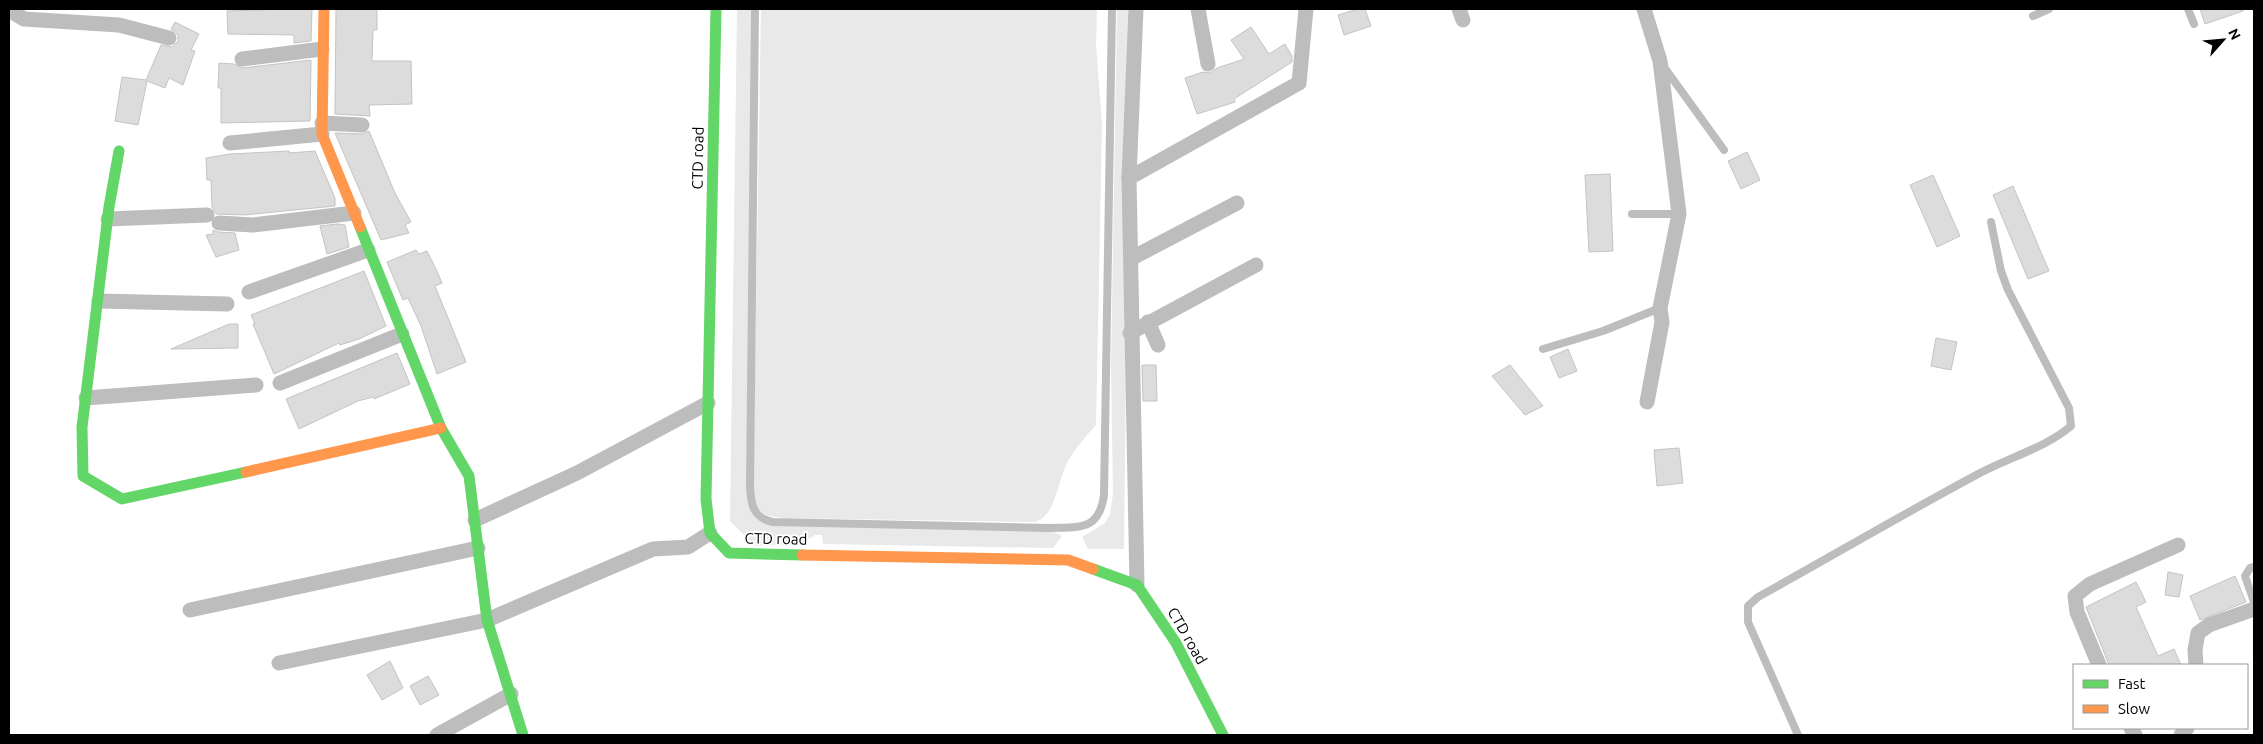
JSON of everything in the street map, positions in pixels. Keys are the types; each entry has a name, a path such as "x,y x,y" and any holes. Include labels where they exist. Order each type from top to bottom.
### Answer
{"street":[{"path":"324,9 322,129 368,250 441,428 469,476 487,620 523,735"},
{"name":"CTD road","path":"716,9 706,499 710,533 729,553 1068,560 1137,584 1176,643 1223,735"},
{"path":"1136,9 1129,178 1132,258 1130,332 1137,584"},
{"path":"1198,9 1208,64"},
{"path":"1129,178 1299,83 1306,9"},
{"path":"1644,9 1660,61 1678,214 1660,308 1662,322 1647,402"},
{"path":"9,10 24,19 119,25 169,38"},
{"path":"242,59 322,49"},
{"path":"230,143 362,125"},
{"path":"119,151 108,218 82,427 83,476 122,499 441,428"},
{"path":"1132,258 1237,203"},
{"path":"108,218 213,219 253,225 354,213"},
{"path":"248,292 368,250"},
{"path":"1130,332 1256,265"},
{"path":"99,301 227,304"},
{"path":"1148,322 1158,345"},
{"path":"280,383 402,334"},
{"path":"86,398 256,385"},
{"path":"475,520 577,473 708,403"},
{"path":"279,663 487,620 653,549 688,547 710,533"},
{"path":"2099,664 2077,612 2075,596 2090,584 2178,545"},
{"path":"190,610 478,548"},
{"path":"2196,664 2195,650 2198,633 2209,625 2254,609"},
{"path":"437,735 511,694"}],"lane":[{"path":"755,9 750,487 753,508 758,516 773,522 1072,527 1093,522 1099,517 1104,495 1112,9"},
{"path":"2033,16 2049,9"},
{"path":"2188,9 2194,24"},
{"path":"1660,61 1724,150"},
{"path":"1632,214 1678,214"},
{"path":"1798,735 1748,622 1748,606 1758,597 1940,495 1982,472 2059,436 2071,426 2070,408 2008,290 2001,271 1991,222"},
{"path":"1544,349 1603,330 1660,308"},
{"path":"1072,527 1072,536"},
{"path":"2254,566 2250,568 2245,576 2254,602"}],"shaded area":[{"path":"737,9 753,9 747,493 750,510 760,521 772,525 1052,531 1062,536 1053,548 823,544 822,535 815,535 800,544 755,546 730,521"},
{"path":"761,9 1097,9 1096,46 1102,124 1096,425 1066,464 1053,503 1043,518 1035,522 784,518 770,516 761,512 758,508 753,490"},
{"path":"1117,9 1130,9 1124,549 1088,549 1082,537 1104,524 1110,515 1113,493 1111,368"}],"building":[{"path":"312,9 311,41 294,43 294,35 228,34 227,11"},
{"path":"336,9 377,9 377,30 373,30 372,61 411,61 412,104 369,105 370,116 335,114"},
{"path":"1358,9 1365,9 1371,26 1344,35 1338,15"},
{"path":"2200,9 2242,9 2243,11 2205,24"},
{"path":"175,22 199,34 191,50 195,51 183,85 169,78 165,88 147,81 138,125 115,121 122,77 146,80 161,45 172,47 178,41 178,35 171,29"},
{"path":"1251,27 1269,54 1285,44 1292,56 1292,62 1234,99 1235,102 1197,114 1185,78 1203,72 1210,73 1217,68 1244,59 1231,40"},
{"path":"311,60 310,121 221,123 221,88 218,88 219,63 234,64 243,68"},
{"path":"369,131 395,193 411,222 405,225 409,233 381,240 335,133 362,134"},
{"path":"289,151 289,153 315,151 335,198 335,206 244,215 216,214 212,207 211,180 207,180 206,158 230,154"},
{"path":"1747,152 1760,180 1741,189 1728,161"},
{"path":"1610,174 1613,251 1589,252 1585,175"},
{"path":"1933,175 1960,236 1937,247 1910,185"},
{"path":"2013,186 2049,271 2028,279 1993,195"},
{"path":"345,225 349,247 327,254 320,226"},
{"path":"213,230 235,233 239,250 216,257 206,235 213,234"},
{"path":"416,250 419,254 427,251 436,269 442,283 435,286 466,362 437,374 421,326 408,298 403,300 387,262"},
{"path":"364,271 386,326 359,339 340,345 339,343 274,374 251,315"},
{"path":"229,324 238,324 238,348 171,349"},
{"path":"1936,338 1957,342 1951,370 1931,366"},
{"path":"1568,349 1577,371 1559,378 1550,357"},
{"path":"397,353 410,384 374,399 373,397 358,401 299,429 286,399"},
{"path":"1142,365 1156,365 1157,401 1143,401"},
{"path":"1510,365 1543,406 1525,415 1492,376"},
{"path":"1679,448 1683,483 1657,486 1654,450"},
{"path":"2168,572 2183,575 2179,597 2165,595"},
{"path":"2235,576 2246,602 2200,620 2190,596"},
{"path":"2136,582 2146,602 2136,607 2158,656 2174,649 2181,664 2109,664 2086,607"},
{"path":"390,661 403,688 382,700 367,675"},
{"path":"428,676 439,695 420,705 410,686"}],"traffic: fast":[{"path":"716,9 706,499 710,533 729,553 802,555"},
{"path":"119,151 109,207 82,427 83,476 122,499 246,472"},
{"path":"360,227 441,428 469,476 487,620 523,735"},
{"path":"1093,569 1137,585 1176,643 1223,735"}],"traffic: slow":[{"path":"324,9 322,134 360,227"},
{"path":"246,472 441,428"},
{"path":"802,555 1068,560 1093,569"}]}
